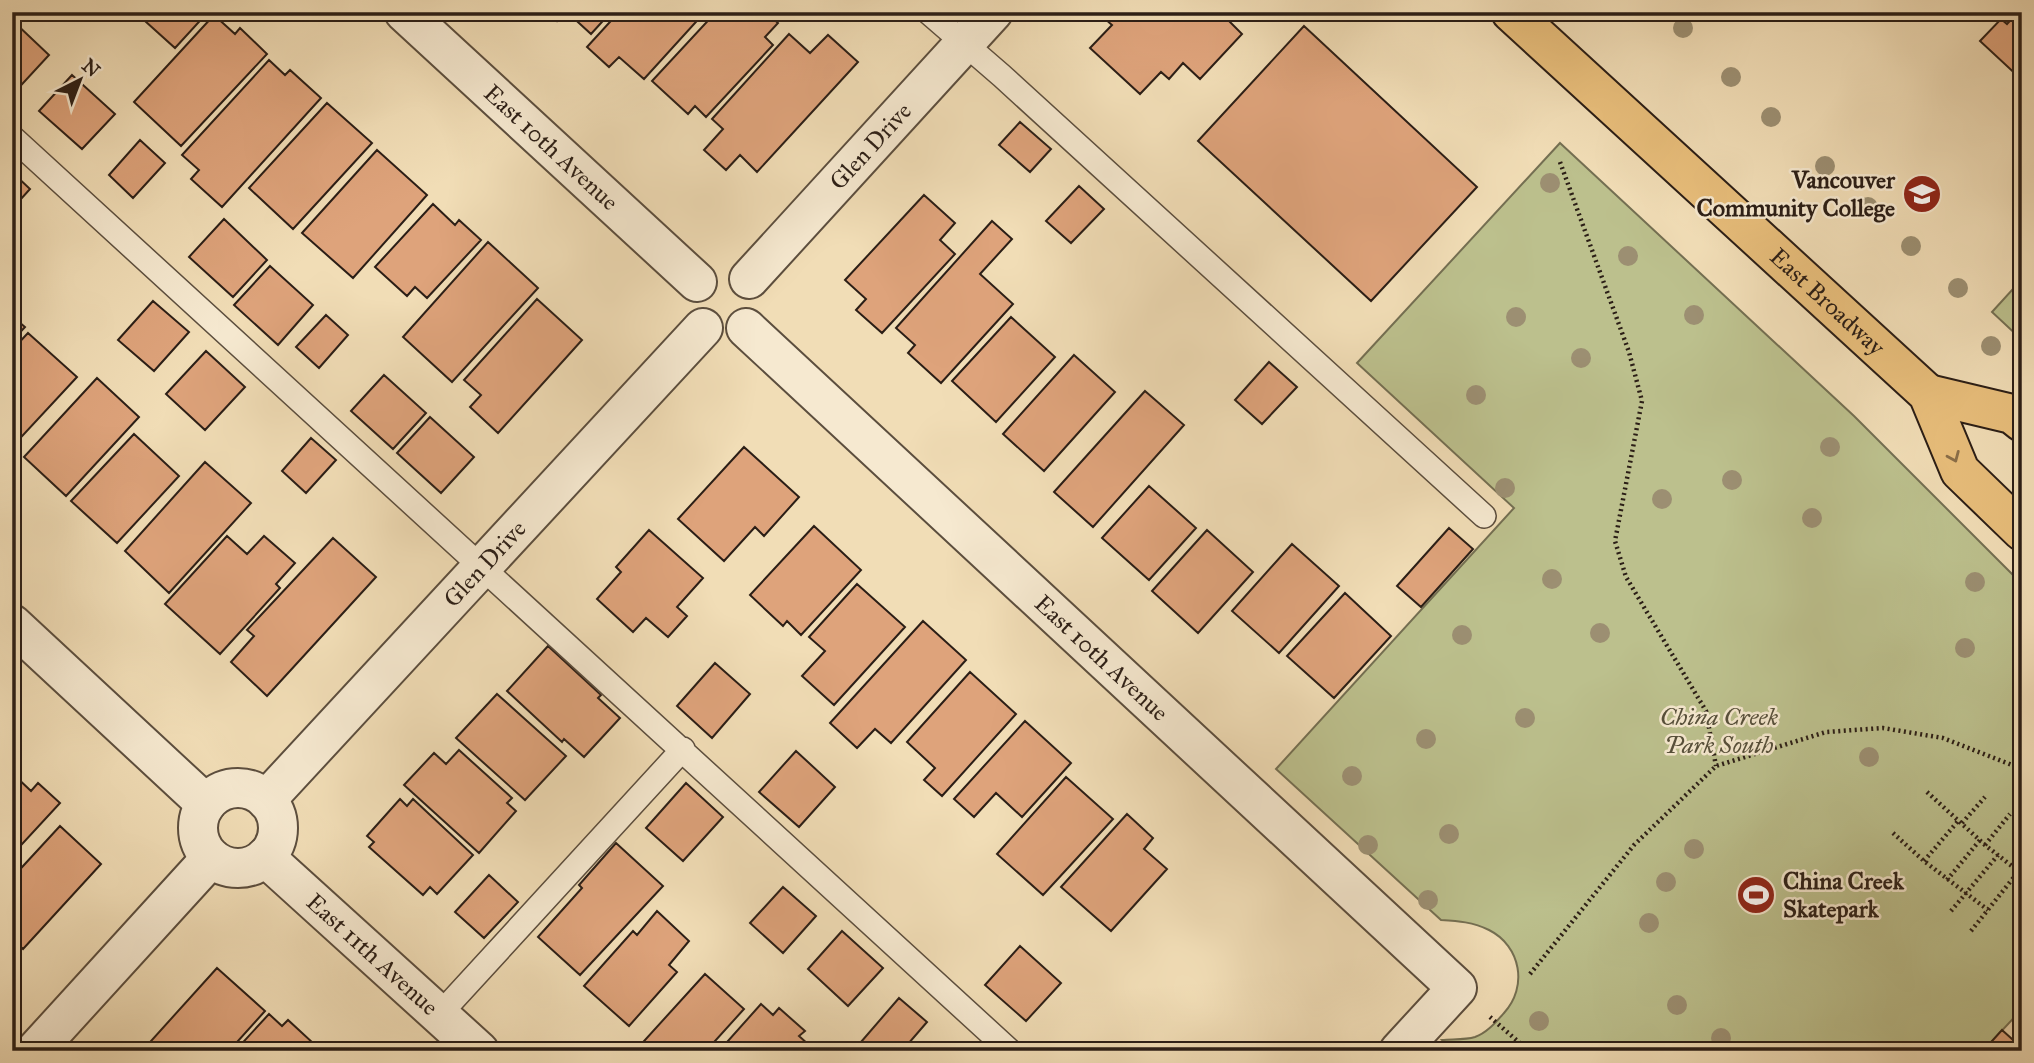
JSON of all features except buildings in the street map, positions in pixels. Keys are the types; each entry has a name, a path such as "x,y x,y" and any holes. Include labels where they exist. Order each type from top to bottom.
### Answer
{"main road":[{"name":"East Broadway","path":"1511,12 1928,394 1960,471 2022,531"},
{"name":"East Broadway","path":"1928,394 2012,414 2022,422"}],"street":[{"name":"East 10th Avenue","path":"404,12 697,282"},
{"name":"Glen Drive","path":"749,279 993,12"},
{"path":"732,269 749,279 755,288 757,310 746,328 724,336 713,334 696,321 690,302 697,282 712,270 732,269"},
{"name":"Glen Drive","path":"266,800 703,328"},
{"name":"East 10th Avenue","path":"746,328 1457,988"},
{"path":"12,624 206,804"},
{"path":"242,789 255,792 266,800 274,810 278,835 265,857 256,864 233,868 211,858 204,849 198,826 206,804 216,795 228,790 242,789"},
{"name":"East 11th Avenue","path":"265,857 479,1051"},
{"path":"35,1051 211,858"},
{"path":"1399,1051 1457,988"}],"lane":[{"path":"928,12 1484,516"},
{"path":"12,137 1010,1051"},
{"path":"440,1014 683,750"}],"path":[{"path":"1560,162 1629,352 1642,401 1615,541 1626,578 1706,711 1716,765"},
{"path":"1530,974 1634,845 1716,765 1794,744 1826,732 1882,728 1943,738 2022,769"},
{"path":"1927,792 1983,843 2021,871 1971,931"},
{"path":"1924,861 1985,797"},
{"path":"1947,880 2010,814"},
{"path":"1893,833 1947,880 1988,910"},
{"path":"1951,911 1998,855"},
{"path":"1457,988 1529,1051"}],"green space":[{"name":"China Creek Park South","path":"1560,143 1854,416 2022,584 2022,1009 1983,1051 1454,1051 1442,1040 1467,1039 1479,1035 1512,1003 1518,968 1508,946 1500,937 1483,927 1441,920 1276,769 1514,508 1357,363"},
{"path":"2022,279 2022,340 1992,312"}],"place":[{"name":"Vancouver Community College","path":"1922,194"},
{"name":"China Creek Skatepark","path":"1756,895"}]}
